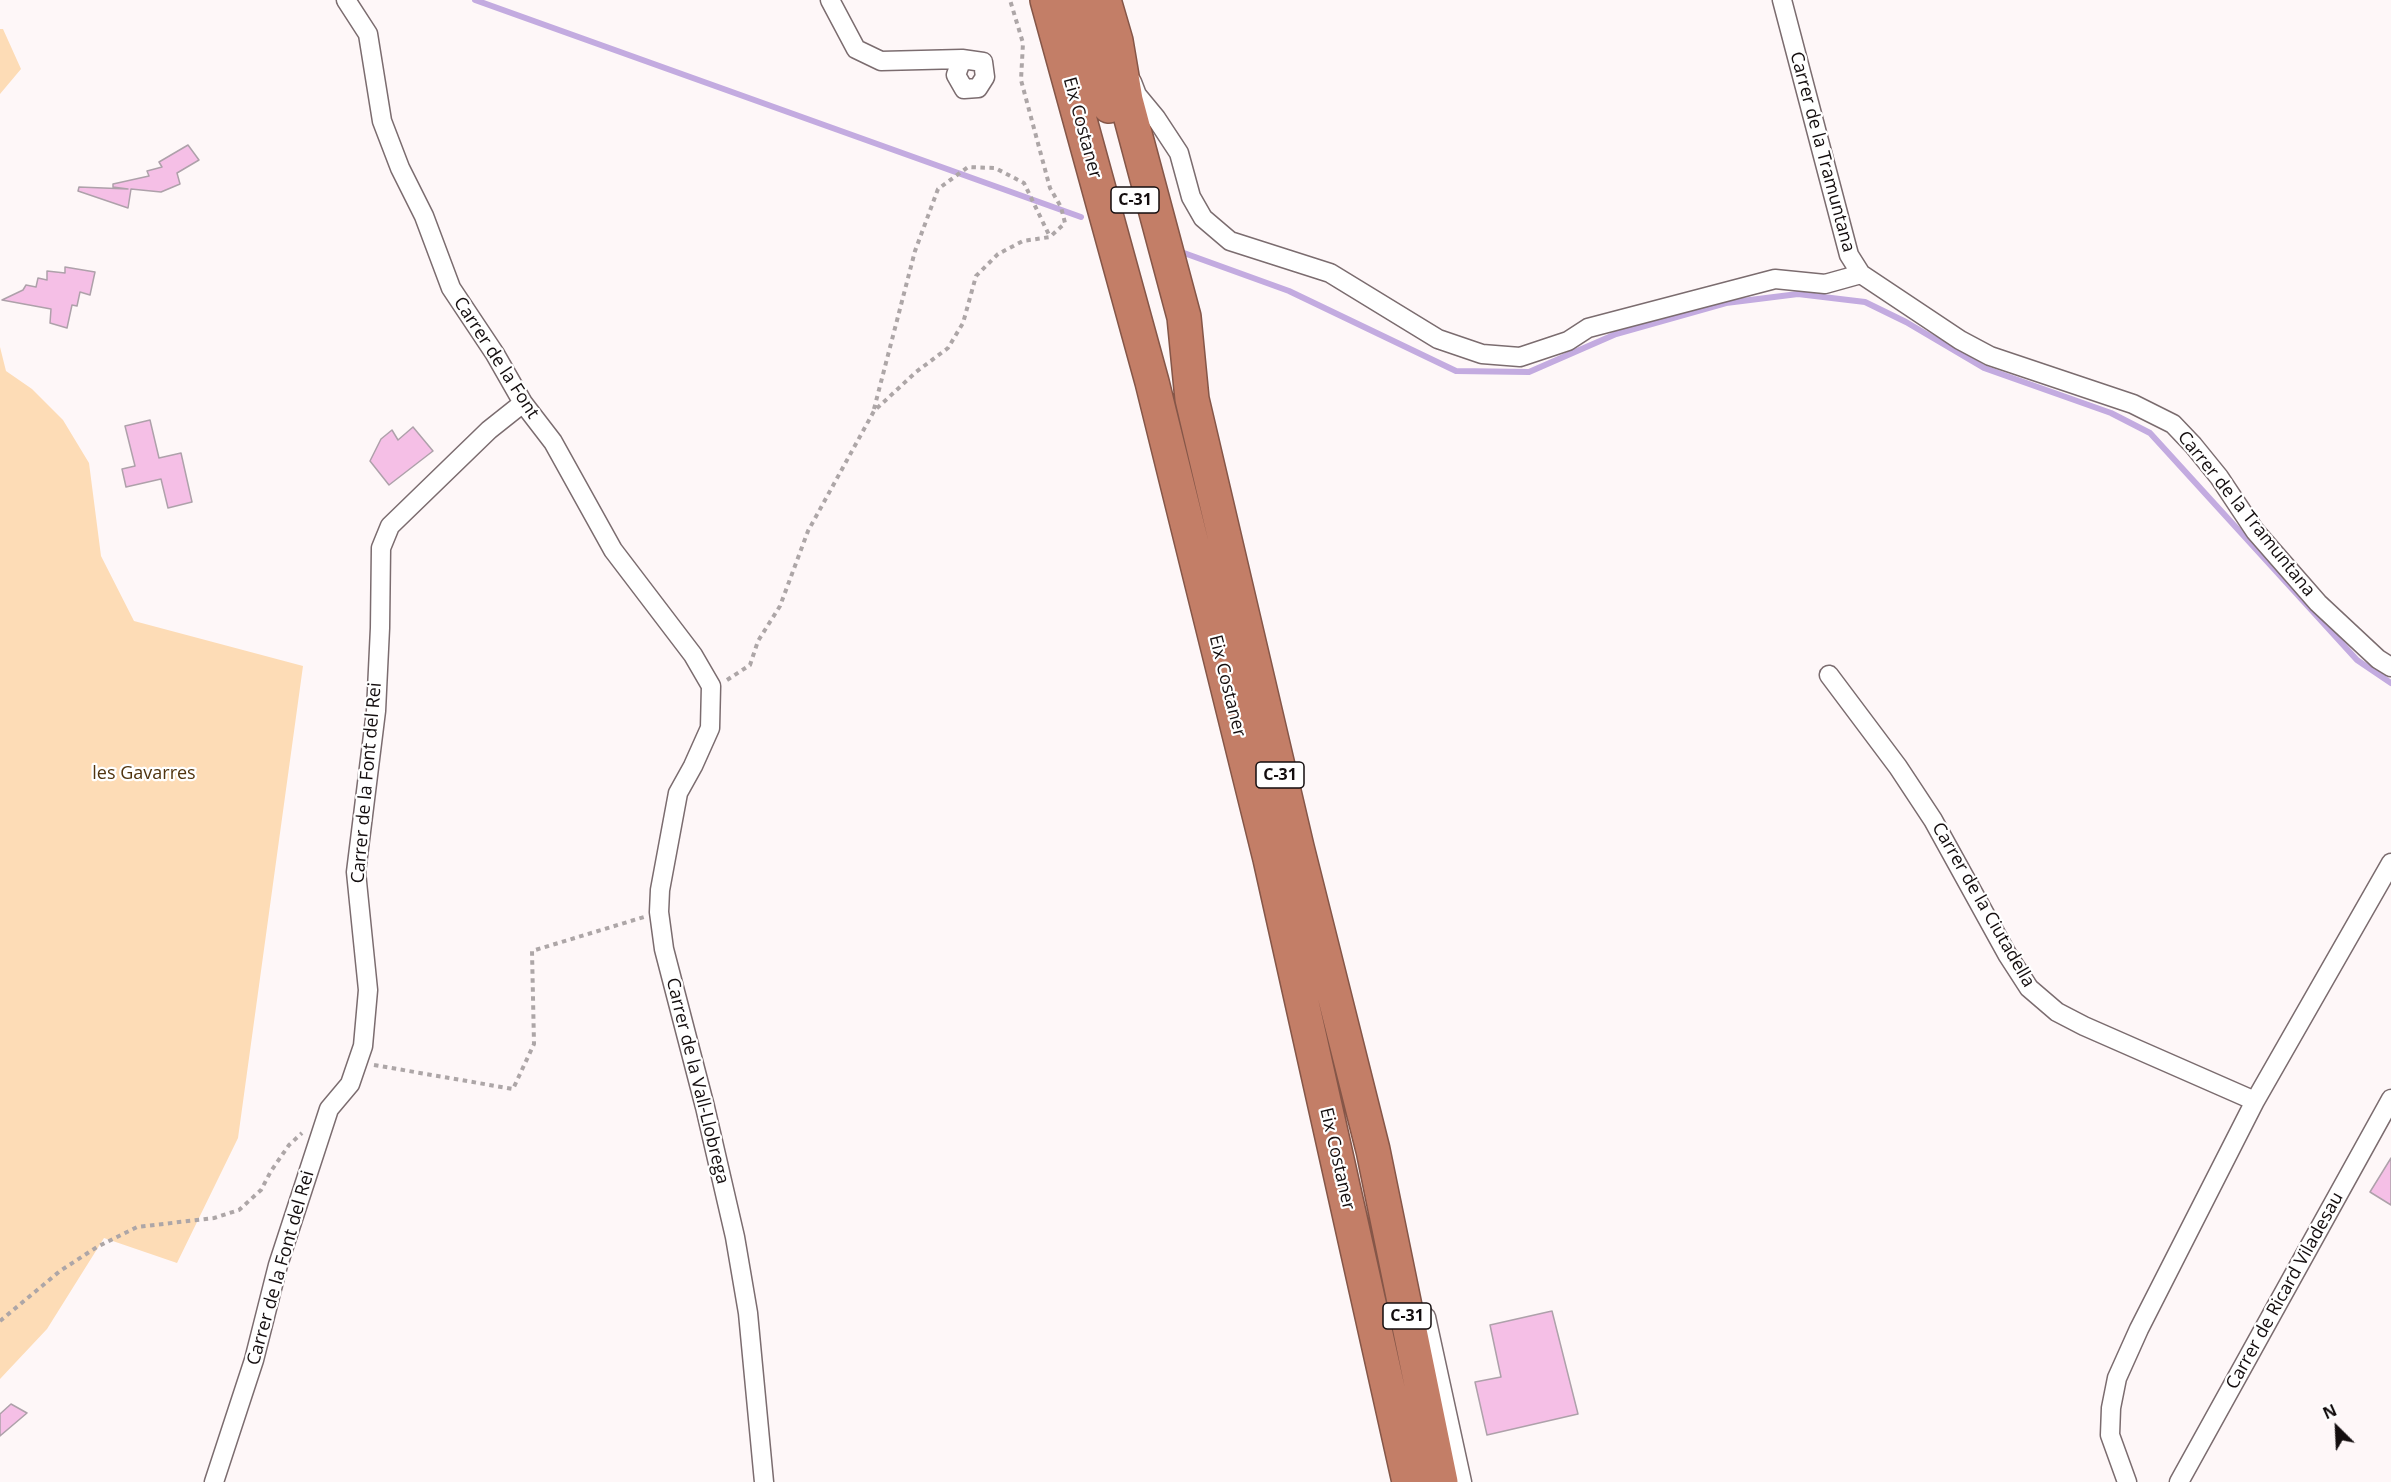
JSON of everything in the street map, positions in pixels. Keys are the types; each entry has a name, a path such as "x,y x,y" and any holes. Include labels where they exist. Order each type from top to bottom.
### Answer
{"highway":[{"path":"1033,0 1129,347 1152,382"},
{"name":"Eix Costaner","path":"1047,0 1152,382 1270,859 1409,1482"},
{"name":"Eix Costaner","path":"1078,0 1192,399"},
{"path":"1104,0 1116,41 1126,100 1184,317 1192,399"},
{"name":"C-31","path":"1192,399 1297,847 1373,1150 1441,1482"},
{"path":"1293,962 1310,1089 1395,1482"},
{"path":"1373,1150 1426,1317"}],"street":[{"name":"Carrer de la Font","path":"346,0 368,34 382,121 400,168 424,216 451,288 495,354 523,403 553,442 612,550 693,655 711,686"},
{"path":"830,0 856,49 881,61 962,59"},
{"name":"Carrer de la Tramuntana","path":"1782,0 1848,255 1861,274 1960,340 1990,356 2133,404 2173,424 2219,477 2255,531 2318,603 2378,659 2391,667"},
{"path":"1116,41 1137,95 1179,153 1191,197 1203,218 1230,241 1330,273 1438,339 1482,354 1520,357 1568,341 1587,328 1775,279 1825,284 1861,274"},
{"name":"Carrer de la Font del Rei","path":"214,1482 254,1360 278,1265 329,1109 350,1084 363,1046 368,990 356,872 376,711 381,548 390,526 489,430 523,403"},
{"name":"Carrer de la Ciutadella","path":"1829,675 1898,767 1921,802 2007,954 2029,988 2057,1012 2084,1026 2255,1101"},
{"name":"Carrer de la Vall-Llobrega","path":"711,686 710,728 678,793 660,890 659,912 664,949 705,1107 735,1237 748,1312 764,1482"},
{"path":"2127,1482 2110,1435 2111,1408 2117,1378 2139,1329 2255,1101 2391,863"},
{"name":"Carrer de Ricard Viladesau","path":"2179,1482 2391,1099"},
{"path":"1426,1317 1462,1482"}],"path":[{"path":"874,411 916,372 948,348 963,323 976,276 998,254 1023,241 1050,237 1065,224 1061,207 1050,188 1021,80 1023,43 1010,0"},
{"path":"711,686 732,679 750,665 758,641 780,606 808,531 874,411 915,251 938,189 968,167 995,168 1024,183 1050,237"},
{"path":"358,1062 513,1089 534,1044 532,951 659,912"},
{"path":"0,1321 60,1271 97,1247 137,1227 214,1218 239,1210 261,1190 289,1145 329,1109"}],"green space":[{"path":"0,29 3,29 21,69 0,94"},
{"name":"les Gavarres","path":"0,347 6,371 32,389 63,420 89,463 101,556 134,621 303,666 238,1138 177,1263 104,1238 47,1329 0,1379"}],"building":[{"path":"188,145 199,160 177,173 180,184 161,192 131,189 128,208 78,191 79,187 128,189 113,187 113,184 149,176 147,171 162,167 159,162"},
{"path":"65,267 95,272 90,295 80,292 77,306 72,305 67,328 50,323 51,309 2,300 23,290 26,285 36,287 38,278 47,280 47,271 65,273"},
{"path":"150,420 159,458 181,453 192,502 168,508 161,479 126,487 122,469 135,466 125,426"},
{"path":"413,427 433,451 389,485 370,461 381,439 392,430 398,440"},
{"path":"2391,1158 2391,1205 2370,1192"},
{"path":"1552,1311 1578,1414 1487,1435 1475,1382 1501,1377 1490,1325"},
{"path":"11,1404 27,1413 0,1436 0,1414"}],"waterway":[{"path":"475,0 1081,217"},
{"path":"1184,253 1289,291 1456,371 1529,372 1616,334 1726,303 1798,294 1865,302 1906,322 1984,368 2111,413 2150,433 2357,660 2391,683"}]}
